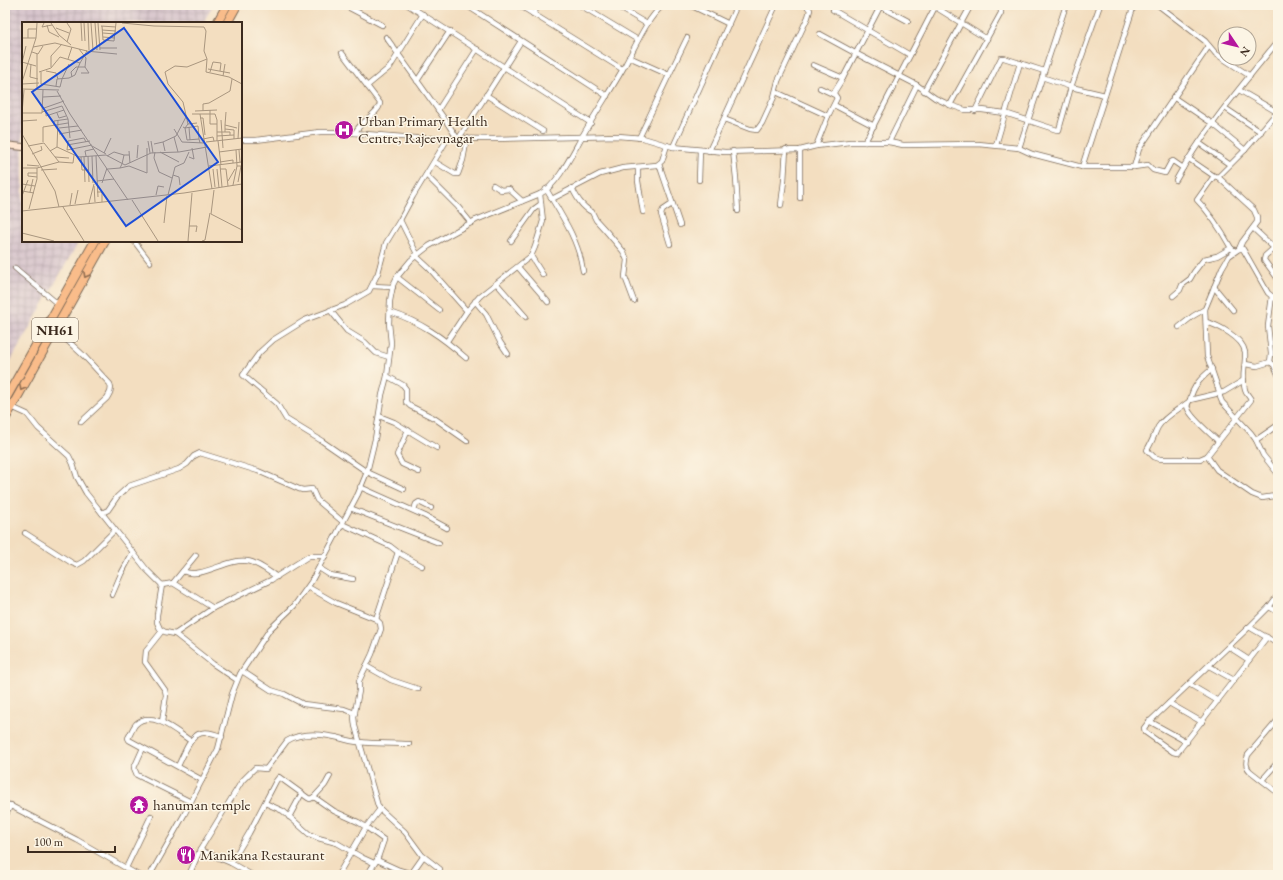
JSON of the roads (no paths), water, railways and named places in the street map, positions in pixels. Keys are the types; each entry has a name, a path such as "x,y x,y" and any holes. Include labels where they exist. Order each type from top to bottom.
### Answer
{"highway":[{"path":"218,22 227,5"},
{"path":"228,22 237,5"},
{"name":"NH61","path":"5,418 6,402 94,242"},
{"name":"NH61","path":"6,402 55,329 104,242"}],"street":[{"path":"344,5 382,25"},
{"path":"408,5 591,123"},
{"path":"466,5 607,96"},
{"path":"519,5 622,69"},
{"path":"533,14 539,5"},
{"path":"580,5 638,40"},
{"path":"615,5 647,24"},
{"path":"150,875 191,802 218,749 237,680 270,629 294,606 308,587 350,508 367,472 375,439 390,357 390,312 393,287 401,270 416,255 471,223 540,194 556,179 569,161 647,24 663,5"},
{"path":"690,5 729,24"},
{"path":"673,147 737,5"},
{"path":"709,151 776,5"},
{"path":"724,119 750,129 757,130 762,123 776,92 778,81 809,13 810,10 806,5"},
{"path":"924,91 971,5"},
{"path":"950,105 987,39 1001,10 997,6 990,5"},
{"path":"1019,148 1066,5"},
{"path":"820,34 899,75 917,85 935,98 950,105 966,110 982,110 1005,113 1058,130 1071,87 1100,5"},
{"path":"1082,167 1134,5"},
{"path":"1158,5 1209,46 1216,54 1250,76"},
{"path":"833,94 843,78 880,6 908,21"},
{"path":"865,142 934,6 987,39"},
{"path":"833,10 910,55"},
{"path":"367,86 387,71 423,14"},
{"path":"418,82 450,31"},
{"path":"386,37 458,138"},
{"path":"639,138 687,38"},
{"path":"458,138 521,41"},
{"path":"1176,180 1182,168 1190,159 1213,124 1278,41"},
{"path":"1134,168 1139,149 1209,46"},
{"path":"438,110 477,49"},
{"path":"342,53 378,101 380,107 357,127 355,133"},
{"path":"629,57 669,76"},
{"path":"975,111 1001,58 1044,71"},
{"path":"996,145 1020,63"},
{"path":"813,65 843,78"},
{"path":"1042,77 1071,87 1105,95"},
{"path":"889,142 917,85"},
{"path":"816,146 837,98 833,94 820,88"},
{"path":"1235,249 1206,208 1197,200 1216,176 1245,150 1278,112 1239,90"},
{"path":"776,92 828,116"},
{"path":"486,95 543,131"},
{"path":"1173,98 1213,124 1245,150"},
{"path":"834,105 874,126"},
{"path":"1225,108 1261,132"},
{"path":"242,140 256,140 320,132 355,133 399,138 550,138 618,136 639,138 673,147 709,151 800,150 816,146 850,142 889,142 903,145 946,143 996,145 1019,148 1032,154 1082,167 1134,168 1148,165 1153,170 1165,173 1172,161 1182,168"},
{"path":"404,489 367,472 322,441 286,419 277,404 242,375 260,352 274,340 305,320 354,300 369,291 378,273 386,244 448,138"},
{"path":"435,162 455,174 458,174 463,160 467,138"},
{"path":"1199,144 1229,164"},
{"path":"5,145 22,147"},
{"path":"552,199 610,170 659,164 667,146"},
{"path":"781,205 786,149"},
{"path":"699,180 700,150"},
{"path":"800,150 800,198"},
{"path":"733,151 738,211"},
{"path":"1190,159 1216,176 1257,214 1257,222 1229,256 1222,268 1205,309 1206,353 1222,402 1251,432 1264,457 1276,468 1278,474"},
{"path":"659,164 680,225"},
{"path":"638,167 638,181 643,212"},
{"path":"426,175 458,207 471,223"},
{"path":"493,185 501,190 509,189 522,201"},
{"path":"572,188 579,202 584,205 586,209 592,212 596,220 623,251 627,260 624,277 634,301"},
{"path":"546,189 561,213 576,243 581,258 583,272"},
{"path":"447,341 475,301 531,256 543,221 540,194"},
{"path":"511,241 534,208 541,204"},
{"path":"670,244 661,214 663,210 672,204"},
{"path":"400,220 416,255 430,268 467,311"},
{"path":"1253,228 1264,239 1276,247 1265,256 1264,260 1278,279"},
{"path":"135,242 150,262"},
{"path":"1173,296 1180,290 1182,284 1190,279 1204,259 1235,249 1243,250 1267,292 1278,301"},
{"path":"531,256 543,275"},
{"path":"518,267 548,302"},
{"path":"15,268 59,305"},
{"path":"397,277 439,310"},
{"path":"498,284 526,317"},
{"path":"372,286 393,287"},
{"path":"1214,287 1233,310"},
{"path":"1270,362 1271,351 1268,326 1272,296"},
{"path":"475,301 485,313 508,354"},
{"path":"1179,327 1205,309"},
{"path":"330,310 347,331 365,342 376,353 390,357"},
{"path":"390,312 418,323 447,341 466,358"},
{"path":"1206,322 1223,329 1242,345 1245,352 1243,372 1244,380 1245,391 1251,400 1206,456 1200,459 1160,459 1154,457 1147,450 1160,424 1189,402 1226,391 1244,380"},
{"path":"55,329 84,356 110,384 111,387 107,398 81,422"},
{"path":"1244,364 1257,366 1270,362"},
{"path":"1270,362 1274,365 1278,374"},
{"path":"1212,369 1196,385 1191,393 1188,408 1201,425 1218,441"},
{"path":"387,376 403,385 406,389 406,402 410,406 434,418 467,440"},
{"path":"6,402 31,418 38,428 69,456 80,483 147,570 162,585"},
{"path":"378,416 394,422 438,448"},
{"path":"1256,440 1278,425"},
{"path":"408,430 397,455 402,464 419,472"},
{"path":"102,513 108,510 117,497 129,486 179,469 187,464 194,456 200,453 258,471 298,489 312,489 317,500 342,523 383,542 422,566"},
{"path":"1206,456 1218,470 1252,494 1262,498 1275,496 1278,493"},
{"path":"360,487 414,510 447,528"},
{"path":"414,510 416,504 419,502 431,508"},
{"path":"350,508 439,543"},
{"path":"25,532 77,565 84,561 115,530"},
{"path":"112,595 133,552"},
{"path":"376,618 398,552"},
{"path":"162,585 173,583 196,555"},
{"path":"175,634 214,608 277,577 309,556 325,556"},
{"path":"183,571 191,573 201,572 221,565 246,561 257,564 277,577"},
{"path":"319,568 330,574 353,579"},
{"path":"173,583 214,608"},
{"path":"162,585 156,615 158,626 162,631 175,634 213,664 237,680"},
{"path":"308,587 336,603 376,618 380,624 381,629 372,654 359,681 355,726 376,800 380,809 406,832 418,851 440,869 437,875"},
{"path":"1266,637 1178,753 1173,752 1145,732 1144,728 1229,647 1269,607 1278,595"},
{"path":"1269,607 1278,612"},
{"path":"1249,627 1278,644"},
{"path":"162,631 146,650 145,662 165,690 166,695 162,722"},
{"path":"1229,647 1249,660"},
{"path":"366,666 391,680 418,689"},
{"path":"1209,666 1234,680"},
{"path":"242,671 271,690 284,694 303,704 344,709 355,713"},
{"path":"1189,684 1218,701"},
{"path":"1169,703 1202,722"},
{"path":"191,741 162,722 153,719 136,723 128,738 143,748 202,780"},
{"path":"1278,721 1248,755 1246,762 1248,768 1278,793"},
{"path":"1150,722 1187,742"},
{"path":"178,766 195,736 208,732 222,737"},
{"path":"189,875 200,850 244,778 255,768 266,769 287,741 302,735 310,735 333,737 359,742 409,744"},
{"path":"143,748 134,768 137,774 191,802"},
{"path":"1262,780 1278,762"},
{"path":"231,863 279,777 310,799 314,797 325,785 330,776"},
{"path":"289,817 302,793"},
{"path":"314,797 334,811 358,822 384,840 375,862 367,875"},
{"path":"5,802 77,840 138,875"},
{"path":"265,803 283,811 309,834 337,843 350,851 375,862 413,874 424,857"},
{"path":"5,816 11,806"},
{"path":"338,875 350,851 380,809"},
{"path":"126,868 151,816"},
{"path":"200,850 231,863 252,875"},
{"path":"397,875 399,870"}],"place":[{"name":"Urban Primary Health Centre, Rajeevnagar","path":"344,130"},
{"name":"hanuman temple","path":"139,805"},
{"name":"Manikana Restaurant","path":"186,855"}]}
